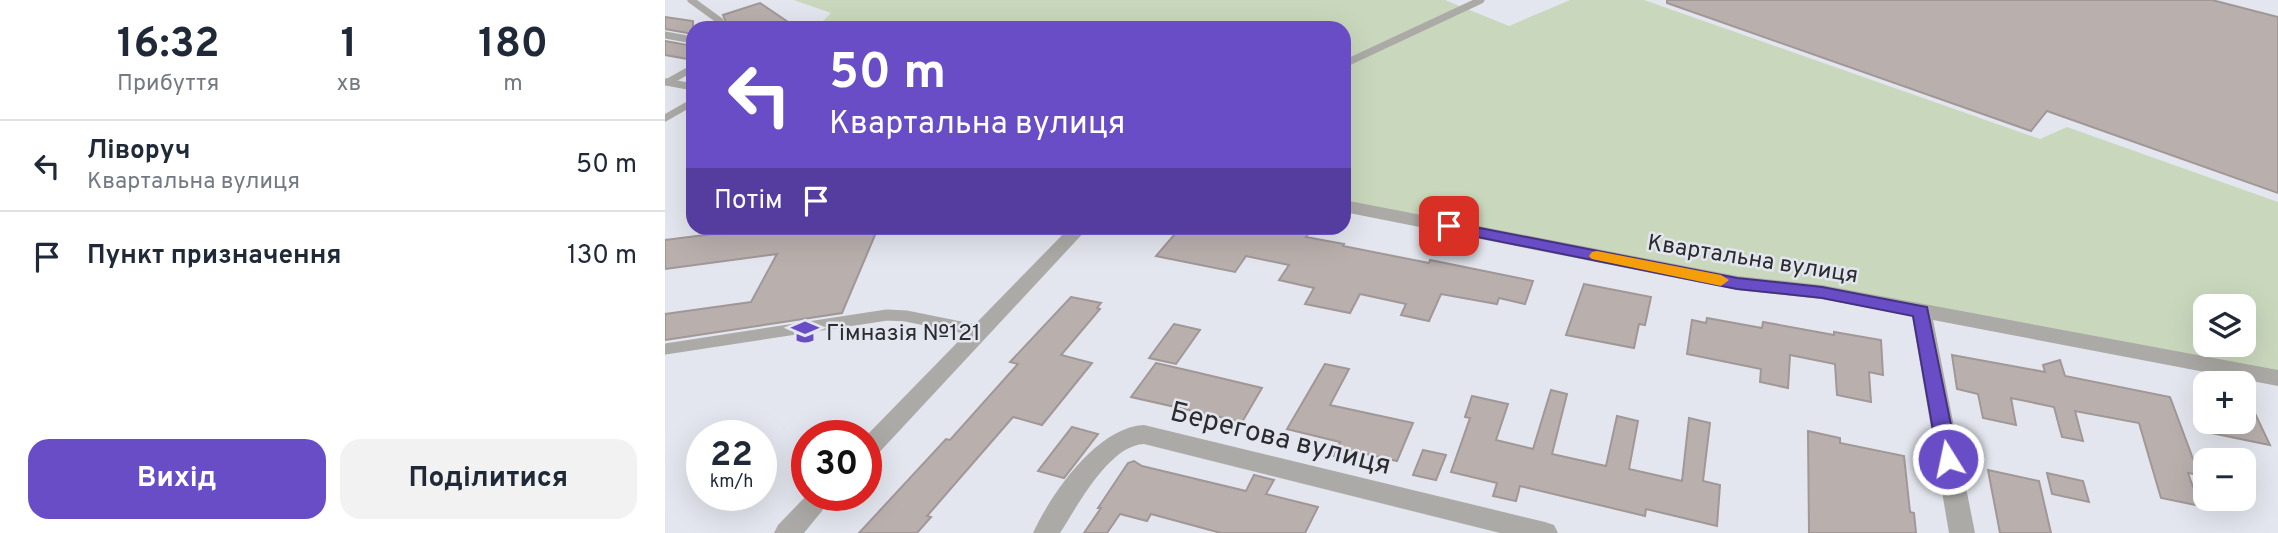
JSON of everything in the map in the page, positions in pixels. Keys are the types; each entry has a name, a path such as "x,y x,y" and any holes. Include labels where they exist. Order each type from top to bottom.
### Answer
{"street":[{"name":"Квартальна вулиця","path":"1351,207 1737,283 1822,292 2278,379"},
{"path":"882,433 1072,235"},
{"path":"1921,312 1962,533"},
{"name":"Берегова вулиця","path":"1046,533 1098,459 1116,442 1139,434 1545,533"},
{"path":"787,533 808,511"}],"lane":[{"path":"691,0 720,21"},
{"path":"1351,61 1481,0"},
{"path":"665,35 686,39"},
{"path":"666,82 686,72"},
{"path":"666,82 686,86"},
{"path":"665,118 686,106"},
{"path":"665,349 887,315 906,316 980,331"}],"green space":[{"path":"794,0 1445,0 1509,26 1570,0 1644,0 2040,139 2067,127 2278,202 2278,378 2256,374 2256,371 2240,371 1351,207 1351,21 823,21 831,13"}],"building":[{"path":"1667,0 2212,0 2278,17 2278,193 2047,111 2031,131 1667,3"},
{"path":"760,3 787,21 725,21 723,15"},
{"path":"665,17 693,21 686,21 686,33 665,29"},
{"path":"665,41 686,45 686,59 665,55"},
{"path":"705,235 875,235 842,313 665,340 665,314 751,302 777,254 665,269 665,240"},
{"path":"1174,235 1308,235 1306,237 1344,244 1343,246 1533,281 1525,304 1499,298 1497,304 1441,294 1429,321 1401,315 1406,304 1360,294 1350,313 1305,304 1314,288 1279,280 1289,265 1246,256 1235,272 1156,256"},
{"path":"1584,284 1651,297 1645,325 1639,324 1634,348 1566,335"},
{"path":"1071,297 1101,303 1097,308 1100,309 1061,355 1092,363 1042,425 1013,417 927,516 931,517 917,533 859,533 946,439 950,440 1018,364 1010,362"},
{"path":"1707,318 1762,328 1763,322 1834,335 1834,332 1881,340 1883,375 1869,372 1871,402 1837,395 1835,364 1790,355 1788,388 1760,382 1761,369 1687,354 1692,320 1706,323"},
{"path":"1174,324 1200,330 1176,364 1149,358"},
{"path":"1952,355 2045,372 2043,365 2060,360 2065,376 2170,397 2193,459 2193,474 2188,473 2193,487 2193,505 2161,498 2139,423 2075,411 2083,441 2062,437 2054,407 2011,398 2016,425 1983,418 1978,394 1957,389"},
{"path":"1156,363 1262,388 1242,422 1131,397"},
{"path":"1325,364 1349,369 1330,405 1413,423 1397,461 1358,452 1354,461 1334,456 1340,442 1287,429"},
{"path":"1551,390 1567,394 1552,454 1606,466 1617,416 1638,421 1629,469 1682,481 1689,418 1710,423 1703,481 1720,485 1717,526 1646,509 1645,516 1520,486 1516,501 1493,496 1497,483 1451,472 1470,418 1465,417 1472,396 1508,404 1496,440 1533,449"},
{"path":"2256,415 2270,445 2216,434 2256,434"},
{"path":"1072,427 1098,434 1064,478 1038,471"},
{"path":"1808,431 1840,438 1840,443 1904,456 1910,512 1914,513 1916,533 1809,533"},
{"path":"1423,450 1446,455 1436,480 1413,475"},
{"path":"1134,461 1142,466 1246,491 1254,475 1274,480 1266,494 1318,507 1305,533 1221,533 1151,514 1147,521 1120,514 1107,533 1084,533 1128,463"},
{"path":"1988,470 2039,481 2051,533 2000,533"},
{"path":"2047,473 2083,481 2089,502 2052,494"}],"slow traffic":[{"path":"1597,256 1721,280"}],"place":[{"name":"Гімназія №121","path":"805,332"}],"route":[{"path":"1449,226 1737,283 1822,292 1921,312 1948,459"}]}
